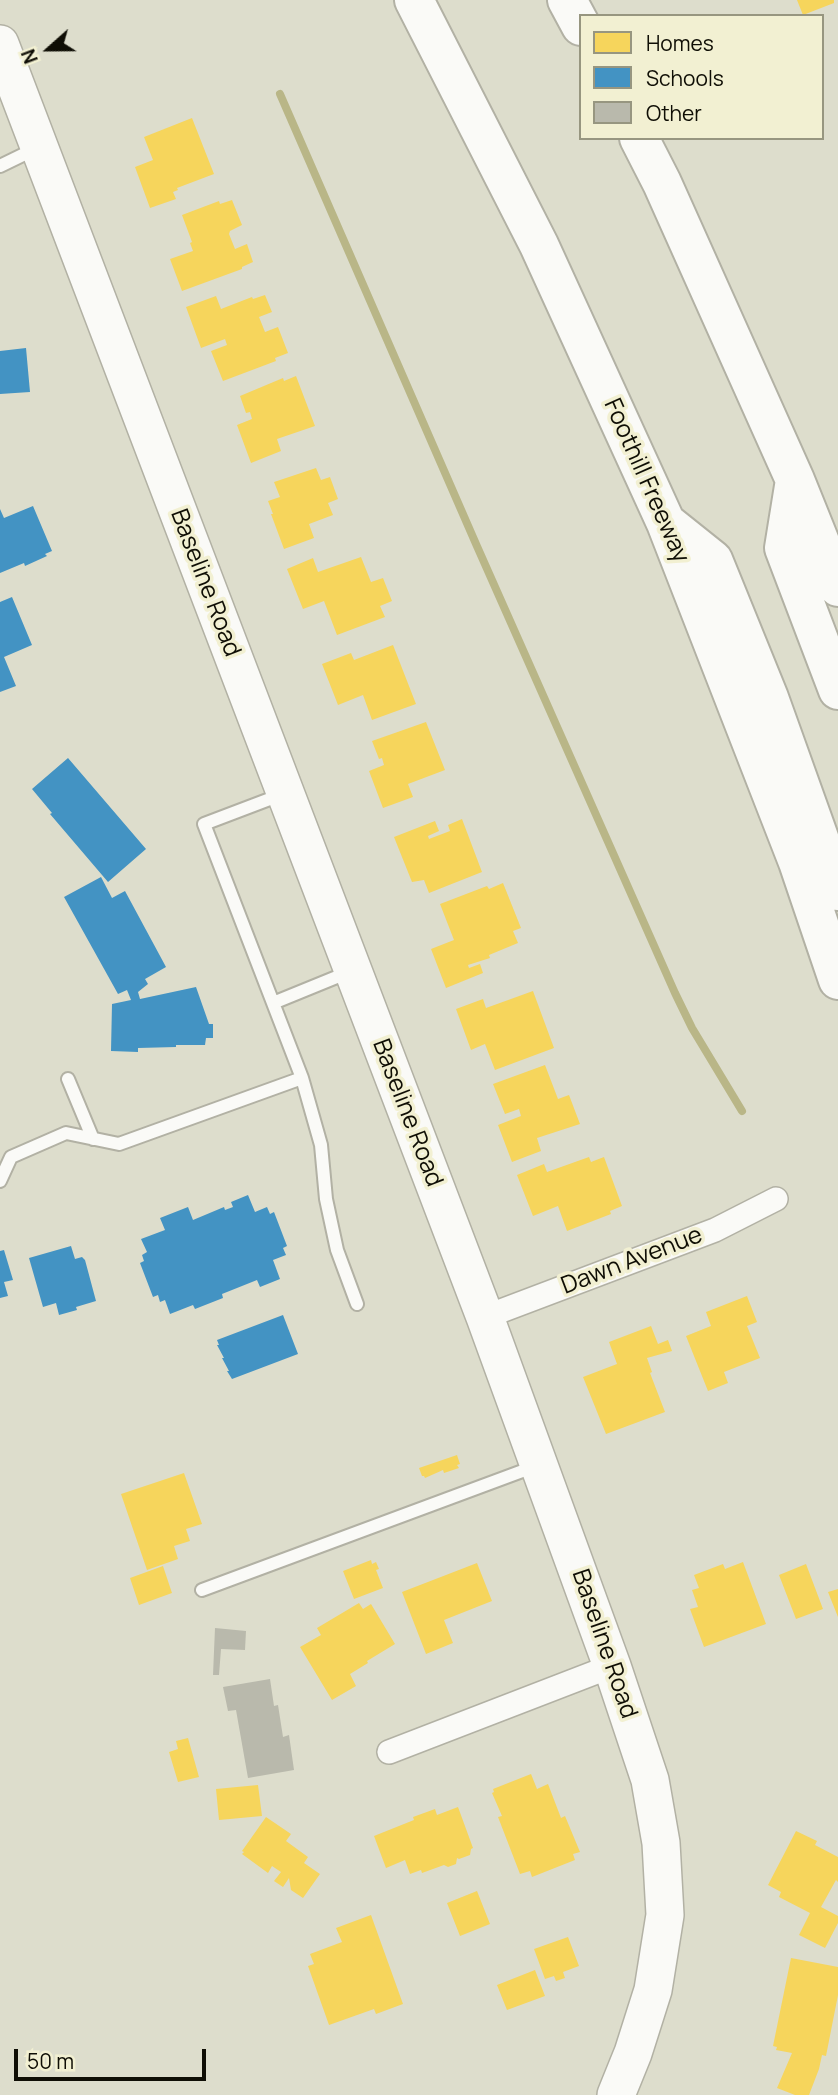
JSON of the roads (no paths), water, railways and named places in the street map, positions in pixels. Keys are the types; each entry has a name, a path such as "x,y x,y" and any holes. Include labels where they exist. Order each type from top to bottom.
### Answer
{"highway":[{"name":"Foothill Freeway","path":"414,0 539,245 666,523 797,862 838,979"},
{"path":"567,0 579,22"},
{"path":"640,140 662,183 795,480 838,587"},
{"path":"795,480 784,548 838,690"},
{"path":"666,523 713,560 769,698 838,891"}],"main road":[{"name":"Baseline Road","path":"0,44 485,1317 612,1666 650,1780 662,1843 665,1915 653,1990 616,2095"}],"street":[{"name":"Dawn Avenue","path":"485,1317 715,1230 776,1199"},
{"path":"389,1752 612,1666"}],"lane":[{"path":"0,166 40,146"},
{"path":"284,793 204,824 302,1078 321,1145 326,1199 337,1250 357,1304"},
{"path":"273,1003 353,971"},
{"path":"0,1181 10,1157 66,1133 119,1144 302,1078"},
{"path":"68,1079 93,1139"},
{"path":"202,1590 540,1464"}],"waterway":[{"path":"280,94 675,993 692,1028 742,1111"}]}
